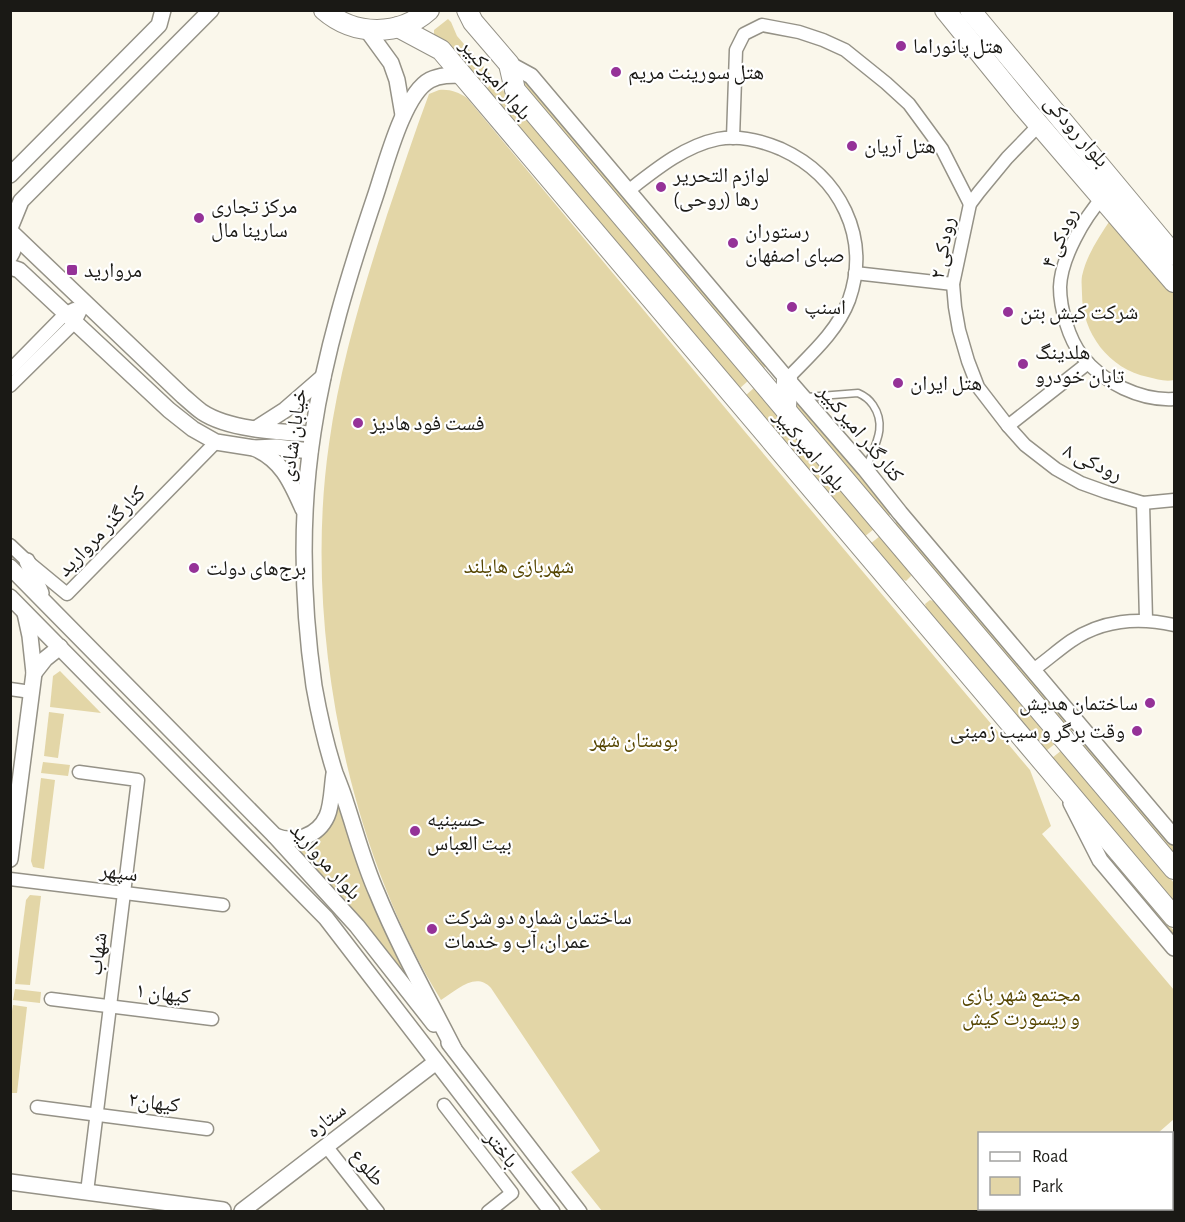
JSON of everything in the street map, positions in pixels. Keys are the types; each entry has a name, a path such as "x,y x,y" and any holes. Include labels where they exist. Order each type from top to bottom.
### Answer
{"main road":[{"path":"324,10 347,25 367,30 398,27 417,19 429,10"},
{"name":"بلوار امیرکبیر","path":"467,10 508,64 515,90 1174,869"},
{"name":"بلوار رودکی","path":"945,10 1039,125 1174,282"},
{"name":"بلوار رودکی","path":"970,10 1174,255"},
{"name":"بلوار امیرکبیر","path":"398,27 441,50 1174,917"},
{"path":"786,410 787,379"},
{"path":"906,600 930,580"}],"street":[{"path":"10,175 159,25 163,10"},
{"path":"10,230 21,201 211,10"},
{"path":"733,138 736,50 744,33 762,25 799,32 845,50 909,104 942,149 970,204"},
{"path":"367,30 392,63 404,115"},
{"name":"کنارگذر امیرکبیر","path":"508,64 531,76 1174,837"},
{"name":"خیابان شادی","path":"454,1049 405,957 388,919 364,862 334,771 315,687 309,644 305,515 312,434 339,312 404,115 416,92 430,80 443,75 462,75"},
{"name":"رودکی ۲","path":"1008,426 978,387 959,330 953,284 970,204 1007,158 1039,125"},
{"path":"628,191 679,154 699,144 733,138 757,141 790,153 818,173 836,194 849,218 855,245 853,288 834,328 787,379"},
{"name":"رودکی ۴","path":"1103,197 1080,228 1065,264 1060,286 1068,330 1080,354 1104,377 1127,390 1150,398 1174,399"},
{"path":"10,230 15,243 10,256"},
{"path":"10,230 202,412 223,422 280,432 312,434"},
{"path":"10,267 19,270 169,410 193,429 216,442 254,448 276,447 310,451"},
{"path":"855,273 953,284"},
{"path":"10,386 85,302"},
{"path":"10,370 71,318"},
{"path":"1008,426 1088,363"},
{"path":"257,428 291,405 323,377"},
{"name":"رودکی ۸","path":"1008,426 1025,445 1072,478 1106,492 1143,503 1174,500"},
{"path":"276,447 282,438 280,432"},
{"name":"کنارگذر مروارید","path":"10,545 67,594 216,442"},
{"path":"254,448 266,454 284,472 293,485 305,515"},
{"path":"1143,503 1146,620"},
{"path":"27,561 45,601"},
{"name":"بلوار مروارید","path":"10,567 275,836 357,926 579,1212"},
{"name":"بلوار مروارید","path":"10,597 326,918 552,1212"},
{"path":"10,859 34,673 30,636 24,610"},
{"path":"1033,670 1071,641 1085,633 1115,623 1146,620 1174,625"},
{"path":"34,673 45,659 60,647"},
{"path":"10,689 31,692"},
{"path":"157,745 164,748 171,745 174,738 172,731"},
{"name":"خیابان شادی","path":"275,836 300,838 309,835 323,823 330,806 334,771"},
{"name":"شهاب","path":"79,772 138,780 87,1192"},
{"path":"1060,782 1100,860 1174,948"},
{"name":"سپهر","path":"10,879 223,905"},
{"name":"کیهان ۱","path":"51,999 212,1019"},
{"name":"ستاره","path":"242,1211 436,1062"},
{"name":"باختر","path":"444,1105 512,1193 488,1212"},
{"name":"کیهان۲","path":"37,1107 207,1129"},
{"name":"طلوع","path":"326,1146 378,1212"},
{"path":"539,1194 547,1197 554,1193 556,1185 553,1178"},
{"path":"10,1182 223,1211 229,1204 234,1204 238,1205 242,1211"}],"lane":[{"path":"803,398 858,393 871,402 879,415 880,429 866,470"}],"green space":[{"path":"448,19 457,36 490,74 480,82 447,44 434,34 434,30"},
{"path":"495,81 749,380 739,389 486,89"},
{"path":"527,81 767,365 763,369 522,84"},
{"name":"بوستان شهر","path":"447,90 467,98 1030,770 1051,826 1042,834 1174,990 1174,1119 1159,1132 978,1132 978,1210 1068,1210 1066,1211 602,1211 571,1172 600,1151 491,988 479,981 472,982 441,1000 408,939 380,873 357,803 340,731 328,658 322,585 322,513 329,444 339,385 369,271 429,94"},
{"path":"1111,219 1174,294 1174,380 1148,377 1121,366 1100,347 1087,322 1083,308 1082,276 1090,253"},
{"path":"755,387 874,529 864,537 745,396"},
{"path":"792,394 892,513 888,517 791,402"},
{"path":"898,520 1074,728 1070,732 894,524"},
{"path":"880,536 909,570 911,576 906,581 900,578 870,544"},
{"path":"930,600 936,602 1056,743 1046,751 927,610 925,604"},
{"path":"60,671 101,713 50,707 53,676"},
{"path":"49,712 64,714 58,758 44,756"},
{"path":"1080,735 1174,847 1174,855 1076,739"},
{"path":"1062,750 1174,883 1174,903 1052,758"},
{"path":"43,762 70,765 68,776 41,773"},
{"path":"41,778 55,780 44,869 33,867 31,861"},
{"path":"340,804 424,1005 290,846 328,827"},
{"path":"1113,859 1174,931 1174,939 1109,862"},
{"path":"30,895 41,896 30,985 15,984 26,900"},
{"path":"15,989 41,992 40,1003 13,1000"},
{"path":"13,1005 27,1007 17,1093 10,1093 10,1023"}],"place":[{"name":"هتل پانوراما","path":"901,46"},
{"name":"هتل سورینت مريم","path":"616,72"},
{"name":"هتل آریان","path":"852,146"},
{"name":"لوازم التحریر رها (روحی)","path":"661,187"},
{"name":"مرکز تجاری سارینا مال","path":"199,218"},
{"name":"رستوران صبای اصفهان","path":"733,243"},
{"name":"مروارید","path":"72,270"},
{"name":"اسنپ","path":"792,307"},
{"name":"شرکت کیش بتن","path":"1008,312"},
{"name":"هلدینگ تابان خودرو","path":"1023,364"},
{"name":"هتل ایران","path":"898,383"},
{"name":"فست فود هادیز","path":"358,423"},
{"name":"برج‌های دولت","path":"194,568"},
{"name":"ساختمان هدیش","path":"1150,703"},
{"name":"وقت برگر و سیب‌ زمینی","path":"1137,731"},
{"name":"حسینیه بیت العباس","path":"415,831"},
{"name":"ساختمان شماره دو شرکت عمران، آب و خدمات","path":"432,929"}],"park label":[{"name":"شهربازی هایلند","path":"519,566"},
{"name":"مجتمع شهر بازی و ریسورت کیش","path":"1021,1006"}]}
